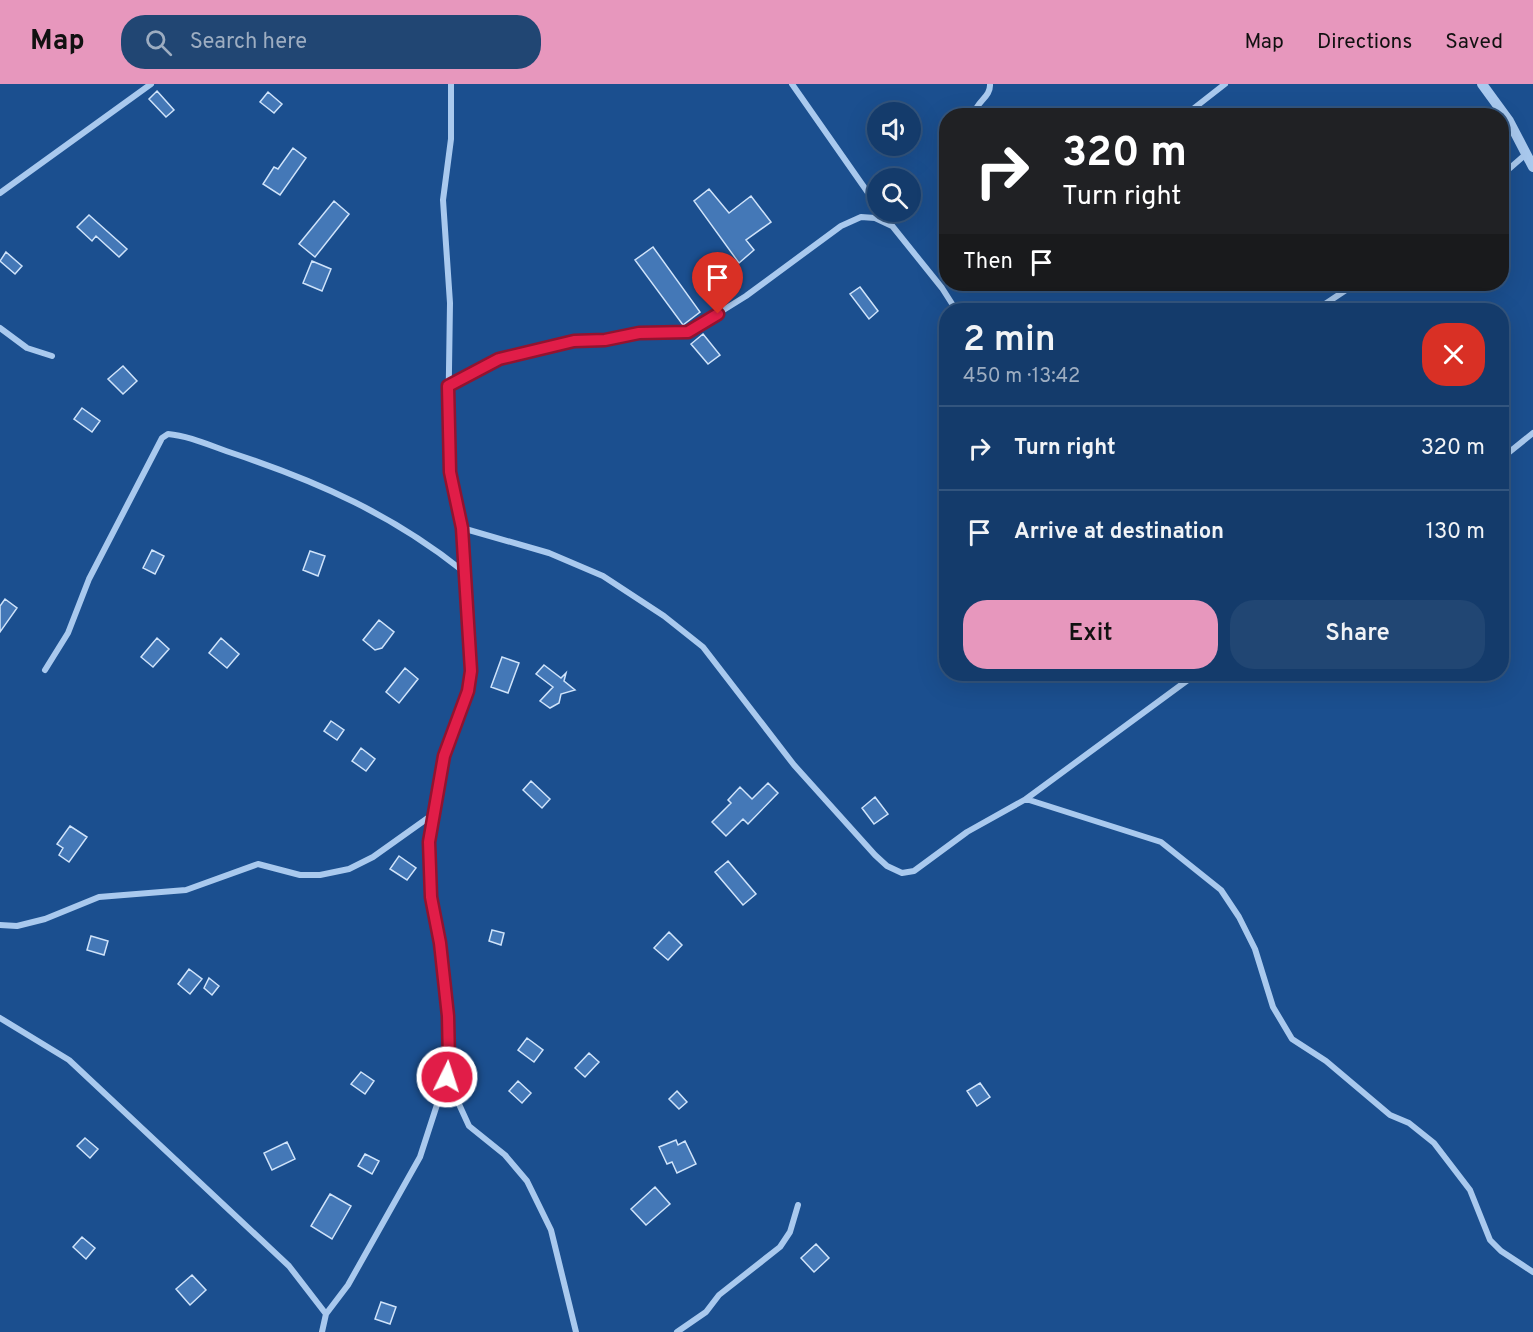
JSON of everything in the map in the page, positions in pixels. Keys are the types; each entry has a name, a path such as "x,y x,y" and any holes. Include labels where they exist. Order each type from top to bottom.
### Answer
{"street":[{"path":"0,193 152,84"},
{"path":"322,1332 326,1314 348,1285 420,1157 447,1077 449,1061 448,1016 440,943 431,897 429,842 444,756 461,714 470,681 471,643 463,571 462,528 450,472 448,386 450,269 443,200 451,139 451,84"},
{"path":"792,84 867,191"},
{"path":"976,108 989,93 990,84"},
{"path":"1194,108 1225,84"},
{"path":"1482,84 1500,108"},
{"path":"1509,121 1533,167"},
{"path":"1509,169 1526,154"},
{"path":"448,386 499,359 574,341 605,340 639,333 688,332 747,296 841,226 861,217 875,218 891,226"},
{"path":"888,222 939,284"},
{"path":"1326,303 1344,291"},
{"path":"0,328 27,348 52,357"},
{"path":"1509,452 1533,433"},
{"path":"45,670 68,633 89,579 162,438 168,434 211,446 320,484 386,517 428,543 463,571"},
{"path":"462,528 549,553 603,576 664,615 703,647 794,765 887,866 902,873 914,871 967,832 1026,799 1186,681"},
{"path":"1026,799 1161,842 1221,890 1239,917 1255,949 1273,1007 1292,1039 1326,1061 1390,1115 1409,1123 1434,1143 1470,1190 1490,1240 1501,1251 1533,1272"},
{"path":"0,925 17,926 45,919 99,897 186,890 258,864 300,875 320,875 349,869 373,857 433,814"},
{"path":"0,1018 69,1060 289,1266 326,1314"},
{"path":"447,1077 469,1126 505,1155 527,1181 551,1230 576,1332"},
{"path":"676,1332 706,1312 719,1295 780,1247 790,1232 798,1205"}],"building":[{"path":"157,91 174,110 166,117 149,99"},
{"path":"268,92 282,104 274,113 260,102"},
{"path":"293,148 306,158 280,195 263,184 274,167 278,169"},
{"path":"709,189 729,213 751,196 771,222 746,240 754,250 739,263 694,201"},
{"path":"334,201 349,214 315,257 299,244"},
{"path":"89,215 127,249 119,257 96,236 92,241 77,227"},
{"path":"653,247 700,312 683,325 635,260"},
{"path":"6,252 22,266 15,274 0,261"},
{"path":"312,261 331,269 322,291 303,283"},
{"path":"860,287 878,311 869,319 850,294"},
{"path":"703,334 720,355 708,364 691,344"},
{"path":"123,366 137,381 123,394 108,379"},
{"path":"82,408 100,421 92,432 74,419"},
{"path":"152,550 164,556 155,574 143,568"},
{"path":"310,551 325,556 318,576 303,570"},
{"path":"5,599 17,608 0,632 0,606"},
{"path":"379,620 394,632 382,648 375,650 363,640"},
{"path":"157,638 169,649 153,667 141,657"},
{"path":"221,638 239,654 227,668 209,653"},
{"path":"502,657 519,663 508,693 491,687"},
{"path":"544,665 561,678 566,673 564,681 575,690 561,694 559,703 550,708 540,701 553,687 536,674"},
{"path":"405,668 418,679 399,703 386,692"},
{"path":"331,721 344,730 337,740 324,731"},
{"path":"361,748 375,759 366,771 352,761"},
{"path":"531,781 550,799 542,808 523,790"},
{"path":"768,783 778,793 748,824 743,819 726,836 712,822 731,803 728,800 740,787 752,799"},
{"path":"875,797 888,814 874,824 862,808"},
{"path":"70,826 87,837 69,862 59,855 63,848 57,844"},
{"path":"399,856 416,868 407,880 390,869"},
{"path":"728,861 756,894 743,905 715,872"},
{"path":"492,930 504,933 501,945 489,941"},
{"path":"669,932 682,945 668,960 654,948"},
{"path":"91,936 108,941 104,955 87,950"},
{"path":"189,969 202,979 190,994 178,984"},
{"path":"209,978 219,986 212,995 204,988"},
{"path":"527,1038 543,1050 534,1062 518,1050"},
{"path":"589,1053 599,1062 585,1077 575,1068"},
{"path":"361,1072 374,1081 365,1094 351,1084"},
{"path":"518,1081 531,1093 522,1103 509,1091"},
{"path":"980,1083 990,1097 977,1106 967,1091"},
{"path":"677,1091 687,1102 679,1109 669,1099"},
{"path":"85,1138 98,1149 90,1158 77,1146"},
{"path":"676,1140 678,1145 685,1141 696,1164 677,1173 672,1162 667,1164 659,1147"},
{"path":"287,1142 295,1159 272,1170 264,1153"},
{"path":"365,1154 379,1161 372,1174 358,1166"},
{"path":"655,1187 670,1204 646,1225 631,1209"},
{"path":"330,1194 351,1206 332,1239 311,1226"},
{"path":"82,1237 95,1248 86,1259 73,1247"},
{"path":"816,1244 829,1258 814,1272 801,1258"},
{"path":"192,1275 206,1290 190,1305 176,1289"},
{"path":"381,1302 396,1307 390,1324 375,1319"}],"route":[{"path":"447,1077 448,1016 440,943 431,897 429,842 444,756 453,737 468,691 471,671 462,528 450,472 448,386 499,359 574,341 605,340 639,333 688,332 718,314"}]}
